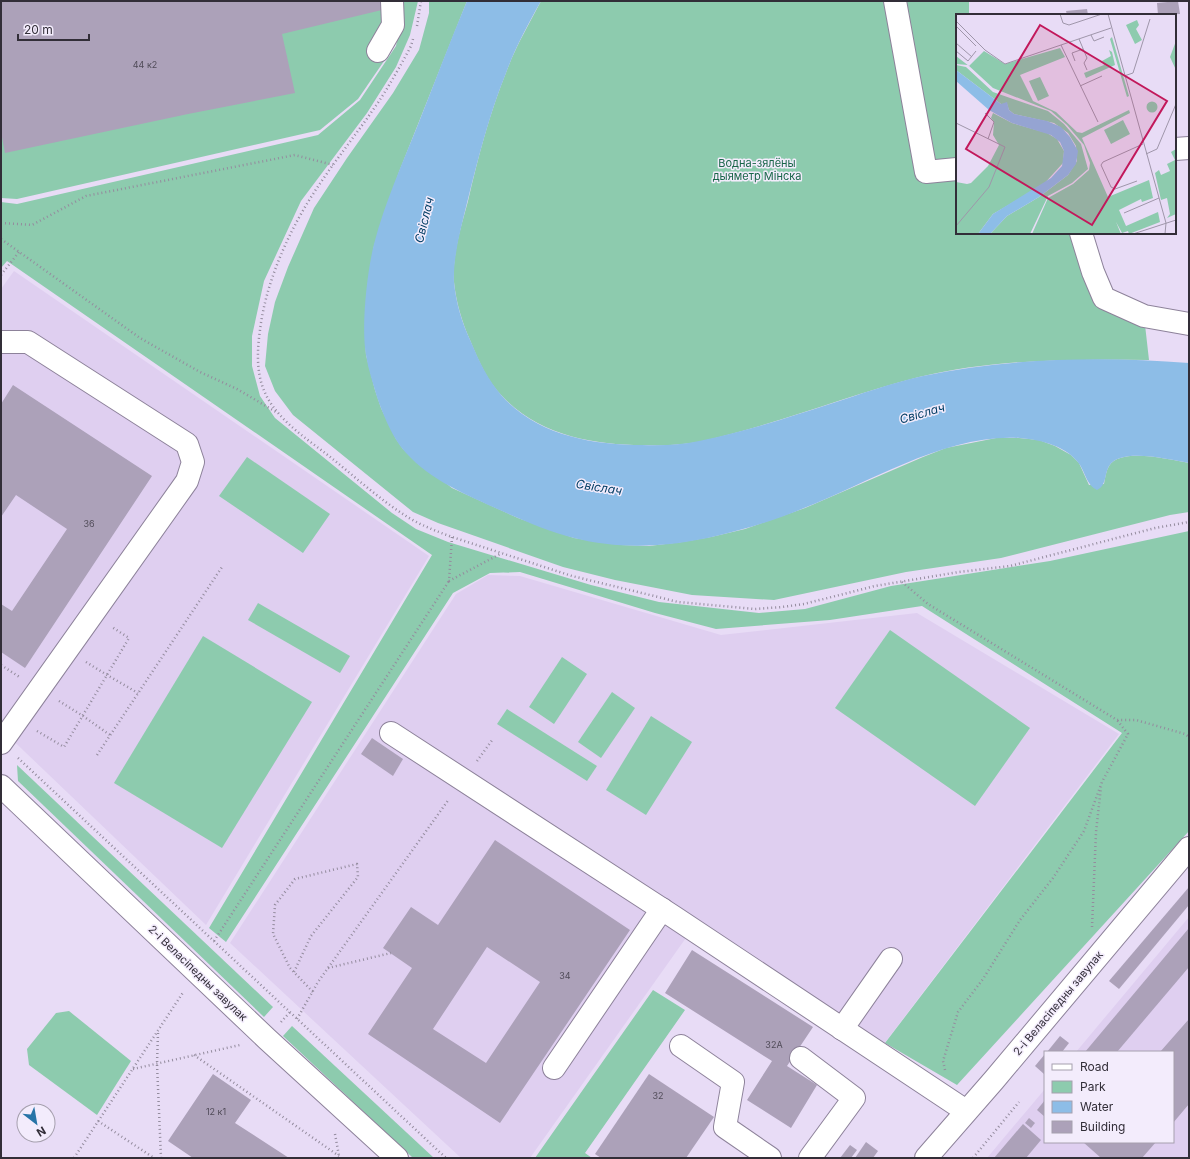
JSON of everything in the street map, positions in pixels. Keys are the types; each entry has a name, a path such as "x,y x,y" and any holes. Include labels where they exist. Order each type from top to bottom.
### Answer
{"street":[{"path":"378,51 393,25 392,1"},
{"path":"895,1 926,172 956,169"},
{"path":"1176,149 1189,148"},
{"path":"1082,234 1093,272 1104,298 1144,316 1189,324"},
{"path":"1,342 28,342 187,444 194,462 187,481 1,742"},
{"path":"391,733 662,909 957,1106"},
{"name":"2-і Веласіпедны завулак","path":"4,795 397,1158"},
{"name":"2-і Веласіпедны завулак","path":"926,1158 957,1106 1189,848"},
{"path":"554,1068 662,909"},
{"path":"842,1029 891,959"},
{"path":"681,1046 733,1082 725,1127 770,1158"},
{"path":"801,1058 854,1098 810,1158"}],"path":[{"path":"417,27 421,1"},
{"path":"278,412 266,395 260,379 258,345 263,309 278,265 294,228 306,206 333,165 383,96 411,46 415,33"},
{"path":"1,224 32,225 86,196 295,155 333,165"},
{"path":"1,239 140,338 200,372 237,389 278,412 336,462 407,516 433,530 452,537 572,576 671,600 706,605 755,609 782,608 875,586 1010,566 1155,528 1189,522"},
{"path":"1,275 19,252"},
{"path":"449,581 452,537"},
{"path":"214,941 449,581 502,553"},
{"path":"97,755 222,567"},
{"path":"902,582 928,604 1117,720 1128,734 1102,782 1084,831 1053,878 1020,920 983,979 958,1012 943,1061 957,1106"},
{"path":"18,719 64,747 129,638 92,614"},
{"path":"68,649 107,675 138,693"},
{"path":"39,690 83,716 110,735"},
{"path":"1117,720 1136,720 1185,734 1189,737"},
{"path":"297,1019 328,969 493,739"},
{"path":"1,742 446,1158"},
{"path":"1091,931 1096,832 1102,782"},
{"path":"294,972 311,936 358,877 357,864 295,879 275,906 273,934 290,968 313,992"},
{"path":"328,969 391,954"},
{"path":"74,1158 184,990"},
{"path":"158,1031 156,1064 161,1158"},
{"path":"133,1069 245,1044"},
{"path":"194,1055 340,1157"},
{"path":"973,1158 1019,1102"},
{"path":"98,1121 154,1158"},
{"path":"334,1133 340,1157"}],"shaded area":[{"path":"14,271 429,556 206,925 1,729 1,289"},
{"path":"488,575 520,576 721,635 917,613 1119,734 874,1057 688,935 530,1158 461,1158 230,943 456,594"},
{"path":"1189,917 1189,1158 987,1158 1044,1090 1044,1143 1174,1143 1174,1051 1077,1051"}],"green space":[{"path":"1,1 402,1 395,45 358,99 320,130 17,199 1,198"},
{"path":"404,1 418,1 410,35 396,67 367,113 301,201 264,281 252,336 252,366 260,396 275,418 392,513 416,529 448,542 591,585 659,602 759,613 805,609 891,586 1050,561 1189,531 1189,831 957,1085 885,1043 1122,733 922,606 830,620 716,629 655,613 520,572 490,573 453,593 226,942 209,928 432,555 7,261 1,268 1,202 17,204 318,135 360,100 396,46"},
{"path":"429,1 467,1 399,172 374,246 367,291 365,338 366,355 375,390 381,408 396,439 403,449 452,488 518,518 574,538 621,545 649,546 711,537 745,529 805,508 946,448 996,438 1019,438 1039,440 1055,446 1071,455 1079,463 1089,485 1104,484 1106,472 1109,466 1115,460 1124,457 1146,456 1189,463 1189,512 1170,515 1001,558 906,572 774,600 692,595 615,580 563,567 438,523 413,512 293,415 275,391 265,366 268,334 275,302 288,267 314,208 393,93 419,50 429,13"},
{"name":"Водна-зялёны дыяметр Мінска","path":"541,1 969,1 969,14 956,14 956,234 1079,234 1104,298 1144,316 1149,360 1033,361 1004,363 947,371 891,385 754,428 684,444 657,445 605,443 568,435 533,421 517,410 497,391 484,370 473,348 462,319 456,297 454,282 454,262 456,251 480,151 501,86 523,35"},
{"path":"247,457 330,514 303,553 219,496"},
{"path":"258,603 350,656 340,673 248,620"},
{"path":"890,630 1030,728 975,806 835,708"},
{"path":"203,636 312,702 222,848 114,783"},
{"path":"562,657 587,674 554,724 529,707"},
{"path":"612,692 635,708 601,758 578,742"},
{"path":"507,709 597,766 587,781 497,724"},
{"path":"651,716 692,742 646,815 606,790"},
{"path":"17,765 273,1007 264,1017 18,781"},
{"path":"653,990 685,1010 585,1153 592,1158 535,1158"},
{"path":"69,1011 131,1061 97,1115 29,1065 27,1049 56,1013"},
{"path":"292,1026 434,1158 413,1158 283,1036"}],"water":[{"name":"Свіслач","path":"467,1 541,1 513,54 489,121 460,232 454,272 456,298 462,320 484,370 502,396 516,409 532,420 548,429 585,440 623,444 678,444 699,441 748,429 899,382 956,370 989,365 1055,360 1089,359 1189,363 1189,463 1146,456 1124,457 1115,460 1109,466 1104,483 1097,490 1089,483 1075,458 1061,449 1045,442 1020,438 993,439 965,443 910,461 804,508 761,524 699,540 645,546 627,546 591,542 554,532 523,520 444,483 410,458 390,429 377,397 368,366 364,315 371,256 383,213"}],"building":[{"path":"1,1 384,1 386,9 282,34 295,93 5,153 1,132"},
{"path":"1178,1 1180,14 1158,14 1157,3"},
{"path":"1087,9 1088,14 1067,14 1066,11"},
{"path":"13,385 152,476 25,668 1,652 1,604 12,611 67,529 16,495 1,517 1,404"},
{"path":"372,738 403,759 393,776 361,754"},
{"path":"495,840 630,930 500,1123 368,1034 412,968 383,948 411,907 438,925","holes":["487,947 540,982 486,1063 433,1029"]},
{"path":"1189,887 1189,905 1119,989 1109,981"},
{"path":"1189,928 1189,967 1118,1051 1086,1051"},
{"path":"692,950 813,1027 787,1066 817,1085 791,1128 747,1100 772,1061 665,993"},
{"path":"1189,1019 1189,1104 1174,1122 1174,1051 1161,1051"},
{"path":"1060,1036 1069,1043 1063,1051 1048,1051"},
{"path":"1044,1055 1044,1074 1035,1066"},
{"path":"213,1074 251,1100 235,1123 289,1158 193,1158 168,1141"},
{"path":"649,1074 714,1117 686,1158 601,1158 595,1154"},
{"path":"1044,1101 1044,1116 1037,1110"},
{"path":"1029,1118 1035,1123 1031,1128 1025,1123"},
{"path":"1023,1124 1041,1140 1026,1158 994,1158"},
{"path":"866,1142 878,1151 873,1158 855,1158"},
{"path":"1084,1143 1155,1143 1142,1158 1101,1158"},
{"path":"850,1145 857,1150 851,1158 840,1158"}]}
